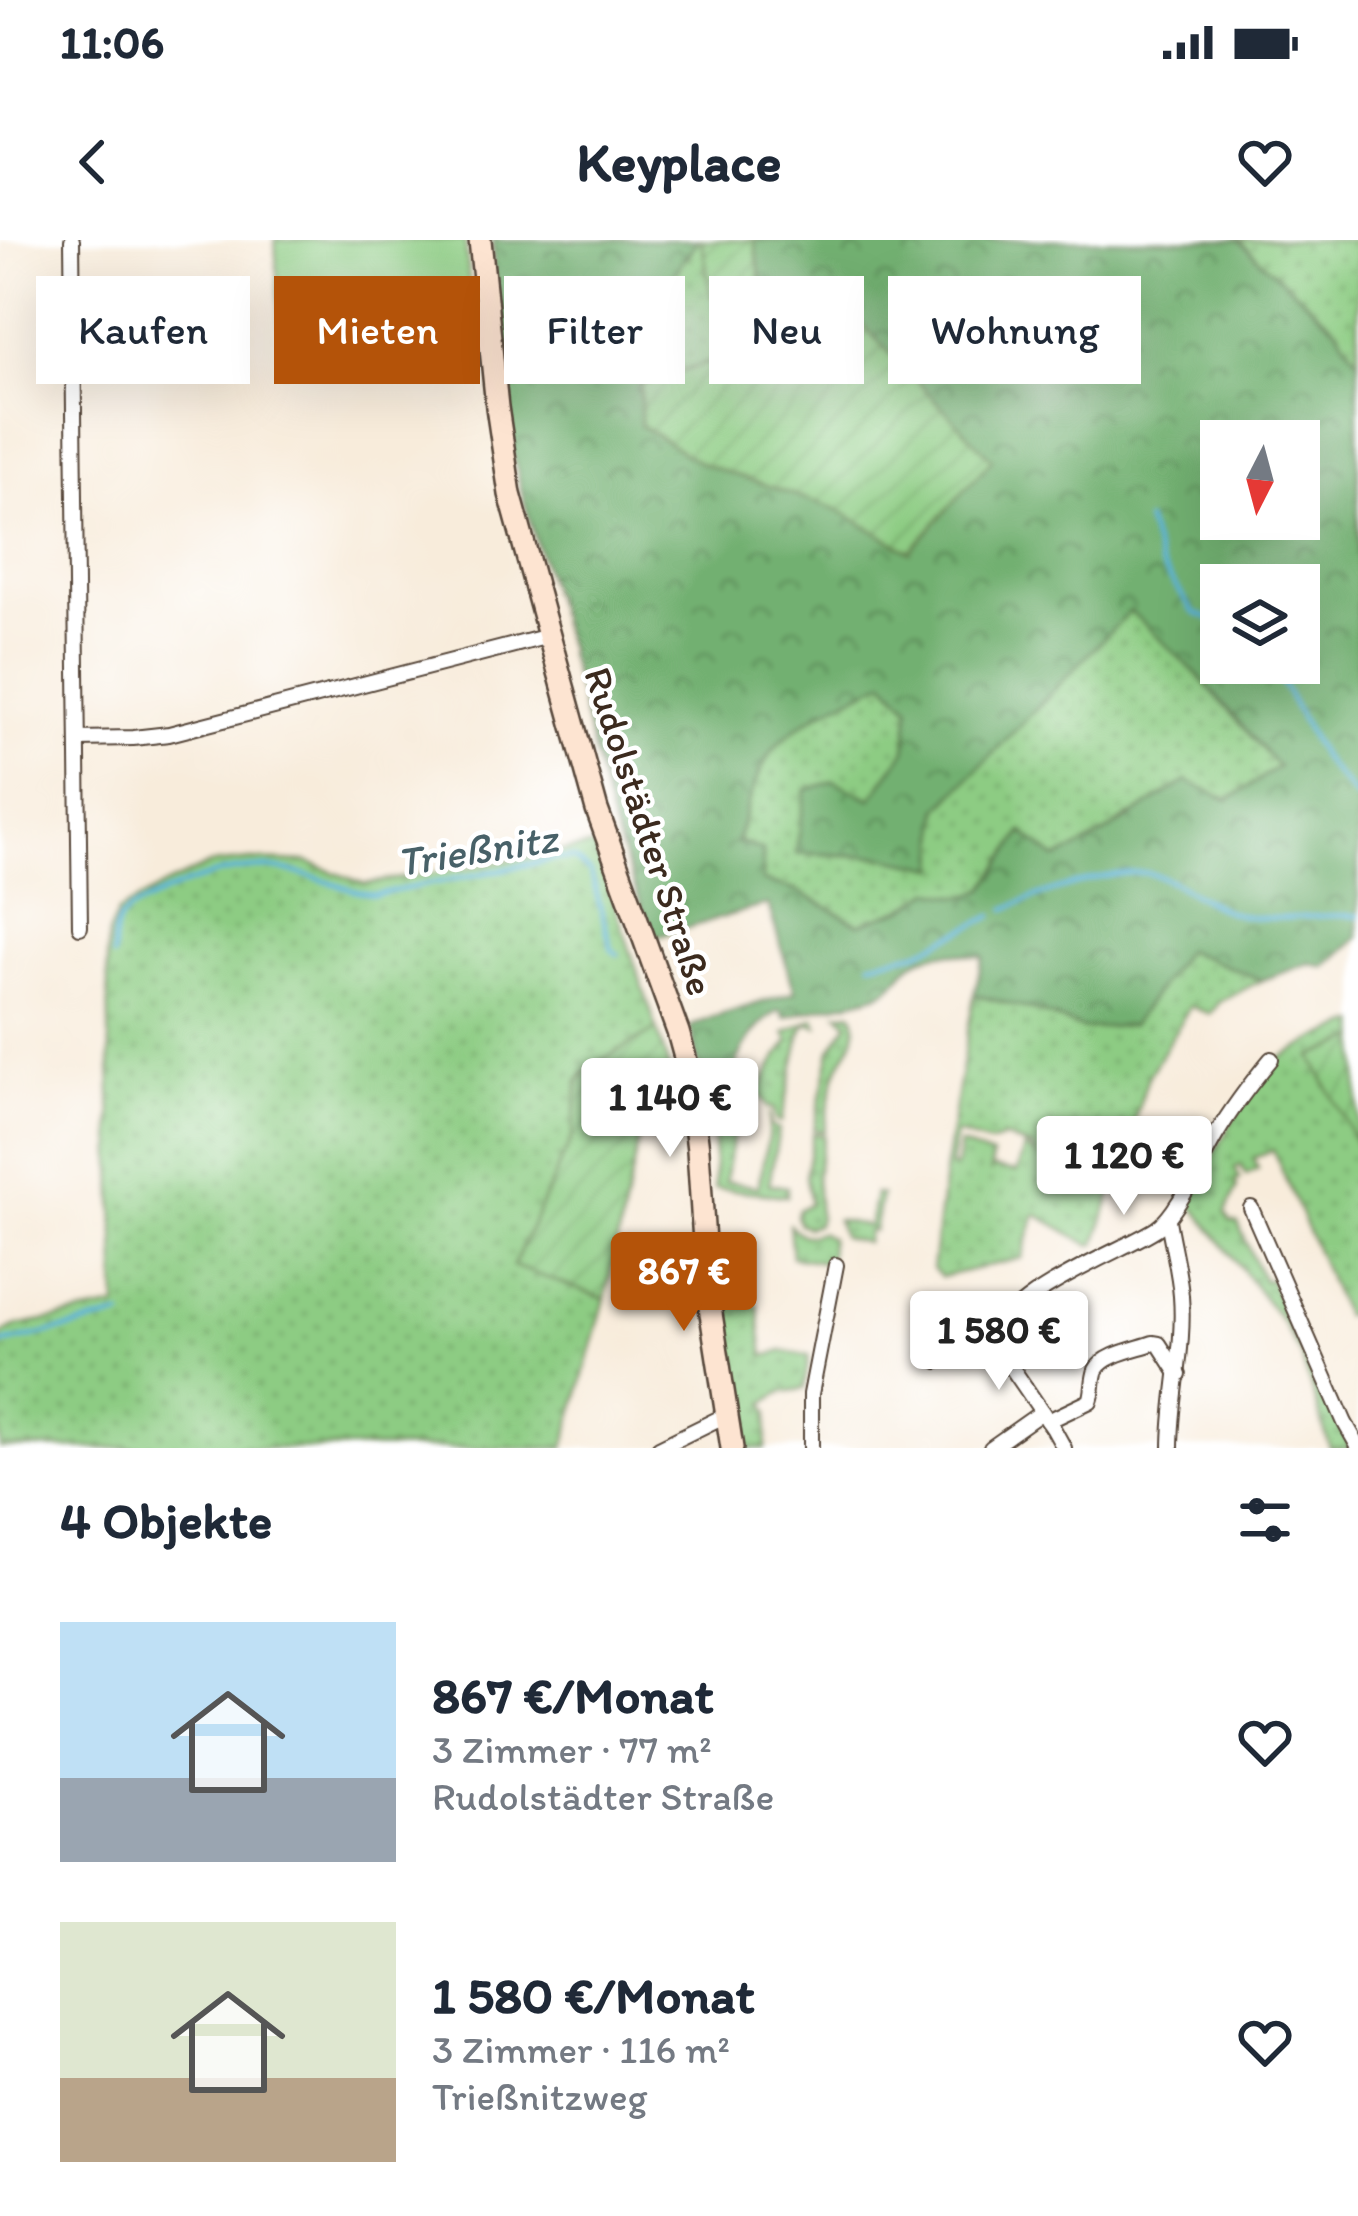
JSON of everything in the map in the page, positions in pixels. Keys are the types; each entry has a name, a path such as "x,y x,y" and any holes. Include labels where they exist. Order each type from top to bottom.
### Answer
{"street":[{"path":"72,240 80,927"},
{"name":"Rudolstädter Straße","path":"480,240 496,407 511,494 597,810 689,1072 707,1288 732,1448"},
{"path":"79,739 133,738 184,730 549,635"},
{"path":"997,1346 998,1329 1036,1295 1168,1220 1232,1109 1271,1059"},
{"path":"1251,1208 1358,1446"},
{"path":"1168,1220 1181,1294 1171,1448"},
{"path":"811,1448 814,1378 836,1264"},
{"path":"938,1361 988,1334 1064,1448"},
{"path":"991,1448 1045,1416 1090,1401 1096,1372 1103,1363 1153,1343 1159,1344 1179,1376"},
{"path":"659,1448 726,1415"}],"green space":[{"path":"275,240 465,240 469,276 277,276"},
{"path":"492,240 698,240 672,276 504,276 504,384 640,384 641,426 700,463 837,509 909,551 824,384 864,384 864,276 760,276 754,240 1238,240 1336,328 1358,360 1358,937 1325,967 1310,963 1262,980 1185,950 1132,1025 1084,1029 974,995 983,957 931,955 913,963 876,995 785,1018 780,1010 755,1031 738,1060 732,1081 740,1083 741,1089 719,1090 704,1078 690,1027 795,992 768,904 653,938 611,822 508,431 499,361","holes":["1200,564 1320,564 1320,684 1206,684 1278,767 1229,800 1187,781 1056,859 1023,832 985,889 965,897 932,891 906,908 859,924 797,891 762,881 763,851 737,841 758,777 771,753 790,733 885,681 910,707 906,750 871,799 834,781 806,790 796,853 878,856 937,868 939,809 1130,611 1200,677"]},
{"path":"702,240 709,284 709,363 685,371 685,276 672,276"},
{"path":"702,240 754,240 760,276 709,276 709,284"},
{"path":"1238,240 1358,240 1358,360 1336,328"},
{"path":"864,326 888,351 888,384 920,384 992,459 910,551 837,509 700,463 641,425 641,385 685,384 685,371 709,363 709,384 864,384"},
{"path":"1130,610 1197,674 1200,684 1206,684 1278,767 1229,800 1129,816 1088,846 1055,859 1023,832 985,889 965,897 932,891 906,908 859,924 797,891 762,881 737,842 753,790 778,744 828,708 885,681 910,707 907,750 871,799 834,781 797,853 878,856 937,867 939,809"},
{"path":"595,846 657,1029 587,1069 578,1081 573,1136 514,1265 605,1299 564,1448 0,1448 0,1335 17,1326 117,1307 107,954 109,932 118,912 211,864 307,862 365,884"},
{"path":"1185,949 1262,980 1220,1002 1210,1014 1190,1006 1148,1077 1096,1244 1036,1214 1022,1258 941,1277 932,1269 974,995 1084,1029 1132,1025","holes":["956,1134 989,1144 1002,1137 1033,1148 1036,1155 1024,1148 1017,1172 992,1168 990,1173 992,1156 960,1145 956,1167 950,1167"]},
{"path":"852,1012 856,1029 836,1074 824,1132 814,1129 831,1050 848,1023 838,1013"},
{"path":"815,1018 818,1026 807,1023 802,1031 781,1123 760,1094 790,1041 785,1033"},
{"path":"1358,1023 1358,1038 1313,1058 1358,1146 1358,1334 1350,1314 1344,1316 1273,1150 1254,1158 1258,1169 1246,1175 1241,1165 1235,1168 1240,1179 1235,1181 1226,1213 1238,1223 1263,1281 1269,1279 1295,1338 1300,1337 1351,1448 1330,1448 1301,1356 1283,1323 1187,1204 1234,1118 1271,1067 1320,1037"},
{"path":"657,1029 672,1080 645,1110 605,1299 513,1266 573,1136 578,1082 587,1069"},
{"path":"1358,1038 1358,1146 1312,1057"},
{"path":"731,1112 748,1118 736,1117 725,1181 758,1187 769,1113 771,1126 779,1130 769,1184 787,1187 787,1196 714,1188 714,1130 719,1119"},
{"path":"813,1133 824,1136 816,1175 819,1217 817,1224 807,1227 796,1216 810,1203 805,1177"},
{"path":"875,1194 881,1195 874,1231 868,1231 866,1243 842,1237 837,1220 869,1226"},
{"path":"789,1223 802,1234 819,1232 830,1238 829,1263 792,1257"},
{"path":"717,1302 758,1305 764,1356 783,1351 809,1356 804,1389 782,1392 765,1403 769,1412 766,1448 739,1448"}],"waterway":[{"name":"Trießnitz","path":"1146,521 1161,566 1200,615"},
{"name":"Trießnitz","path":"1282,684 1324,761 1358,799"},
{"name":"Trießnitz","path":"113,957 116,930 125,914 215,874 250,868 284,870 374,895 555,859 574,859 591,873 612,950 618,954"},
{"name":"Trießnitz","path":"1006,909 1078,883 1137,873 1162,877 1236,914 1358,916"},
{"name":"Trießnitz","path":"871,962 918,952 993,916"},
{"name":"Trießnitz","path":"0,1344 122,1316"}]}
